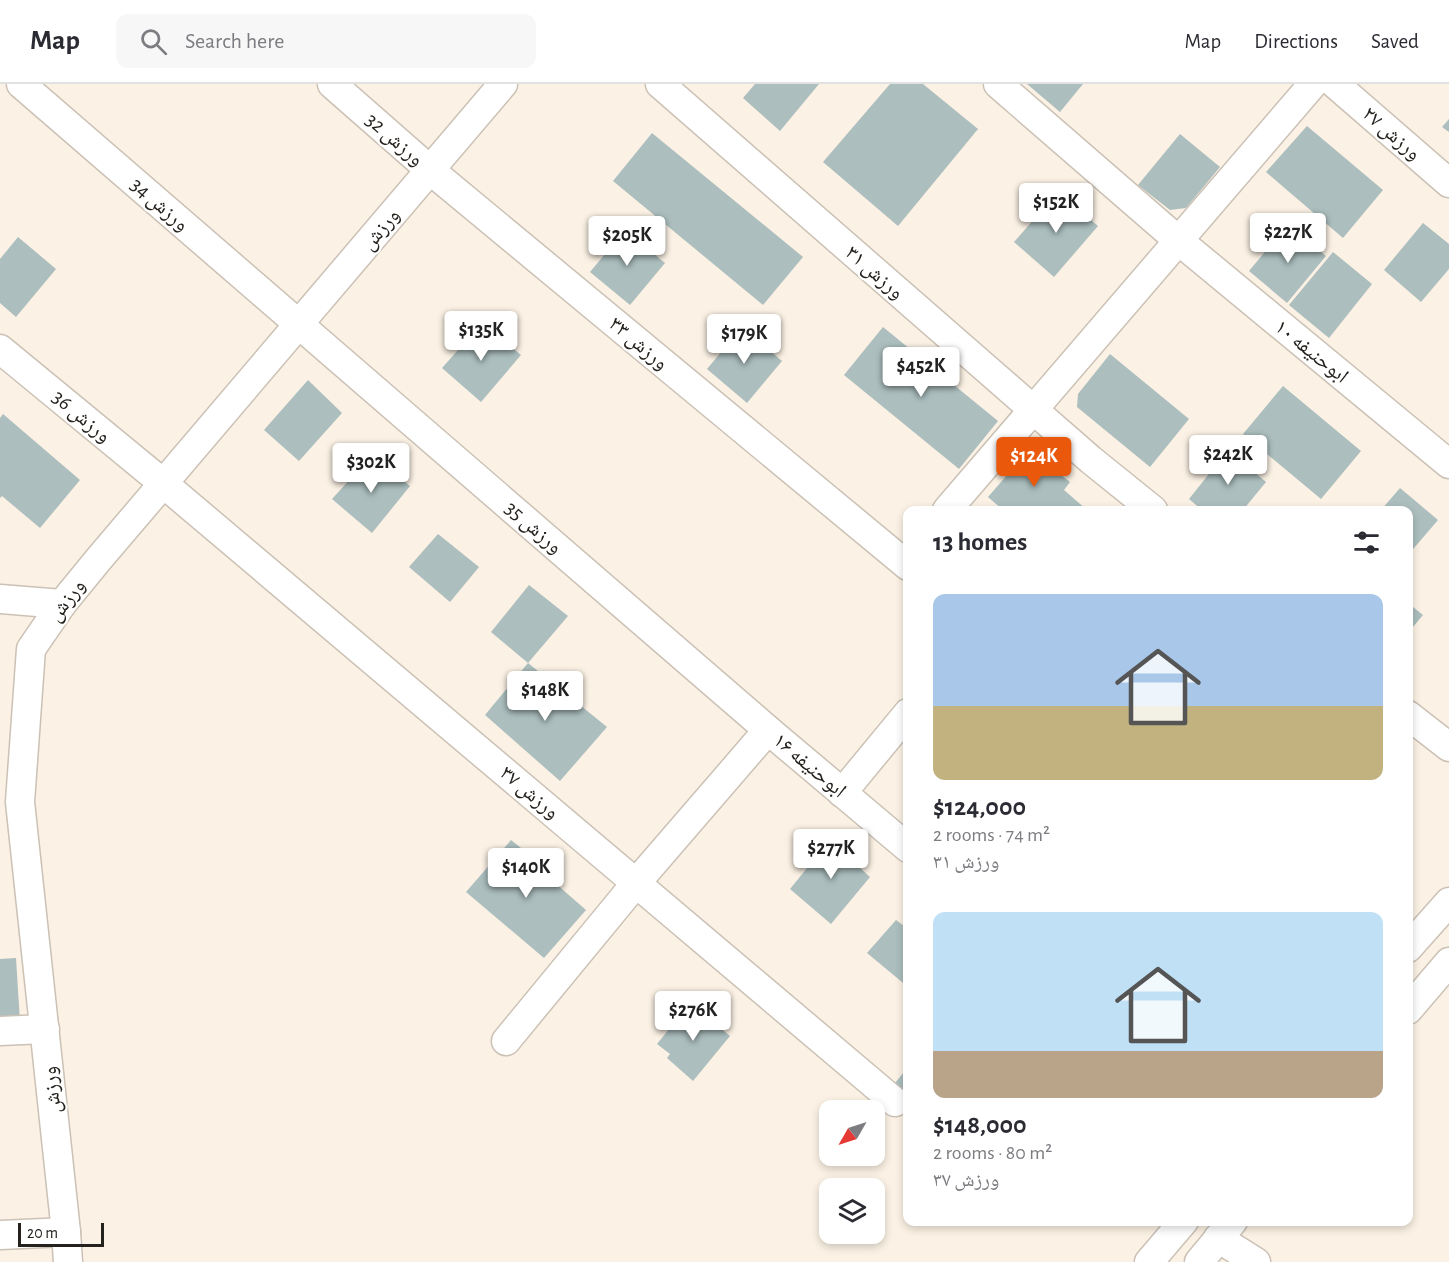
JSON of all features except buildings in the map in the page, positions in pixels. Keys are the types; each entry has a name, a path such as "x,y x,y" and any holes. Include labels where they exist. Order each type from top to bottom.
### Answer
{"street":[{"name":"ورزش 34","path":"21,84 300,324"},
{"name":"ورزش 32","path":"332,84 430,170"},
{"name":"ورزش","path":"68,1262 45,1029 10,803 30,649 62,604 503,84"},
{"name":"ورزش ۳۱","path":"660,84 1033,410 1148,506"},
{"name":"ابوحنیفه ۱۰","path":"998,84 1177,240 1449,464"},
{"path":"950,506 1313,84"},
{"name":"ورزش ۲۷","path":"1335,84 1449,183"},
{"name":"ورزش ۳۳","path":"430,170 903,559"},
{"name":"ورزش 35","path":"300,324 768,730"},
{"name":"ورزش 36","path":"0,349 164,484"},
{"name":"ورزش ۳۷","path":"164,484 895,1102"},
{"path":"0,598 62,604"},
{"path":"842,793 903,719"},
{"path":"1413,719 1449,747"},
{"path":"506,1041 636,883 768,730"},
{"name":"ابوحنیفه ۱۶","path":"768,730 903,844"},
{"path":"1413,943 1449,903"},
{"path":"1413,1006 1444,980"},
{"path":"0,1031 45,1029"},
{"path":"1149,1262 1180,1226"},
{"path":"1199,1262 1226,1230 1256,1262"},
{"path":"0,1235 66,1232"}]}
